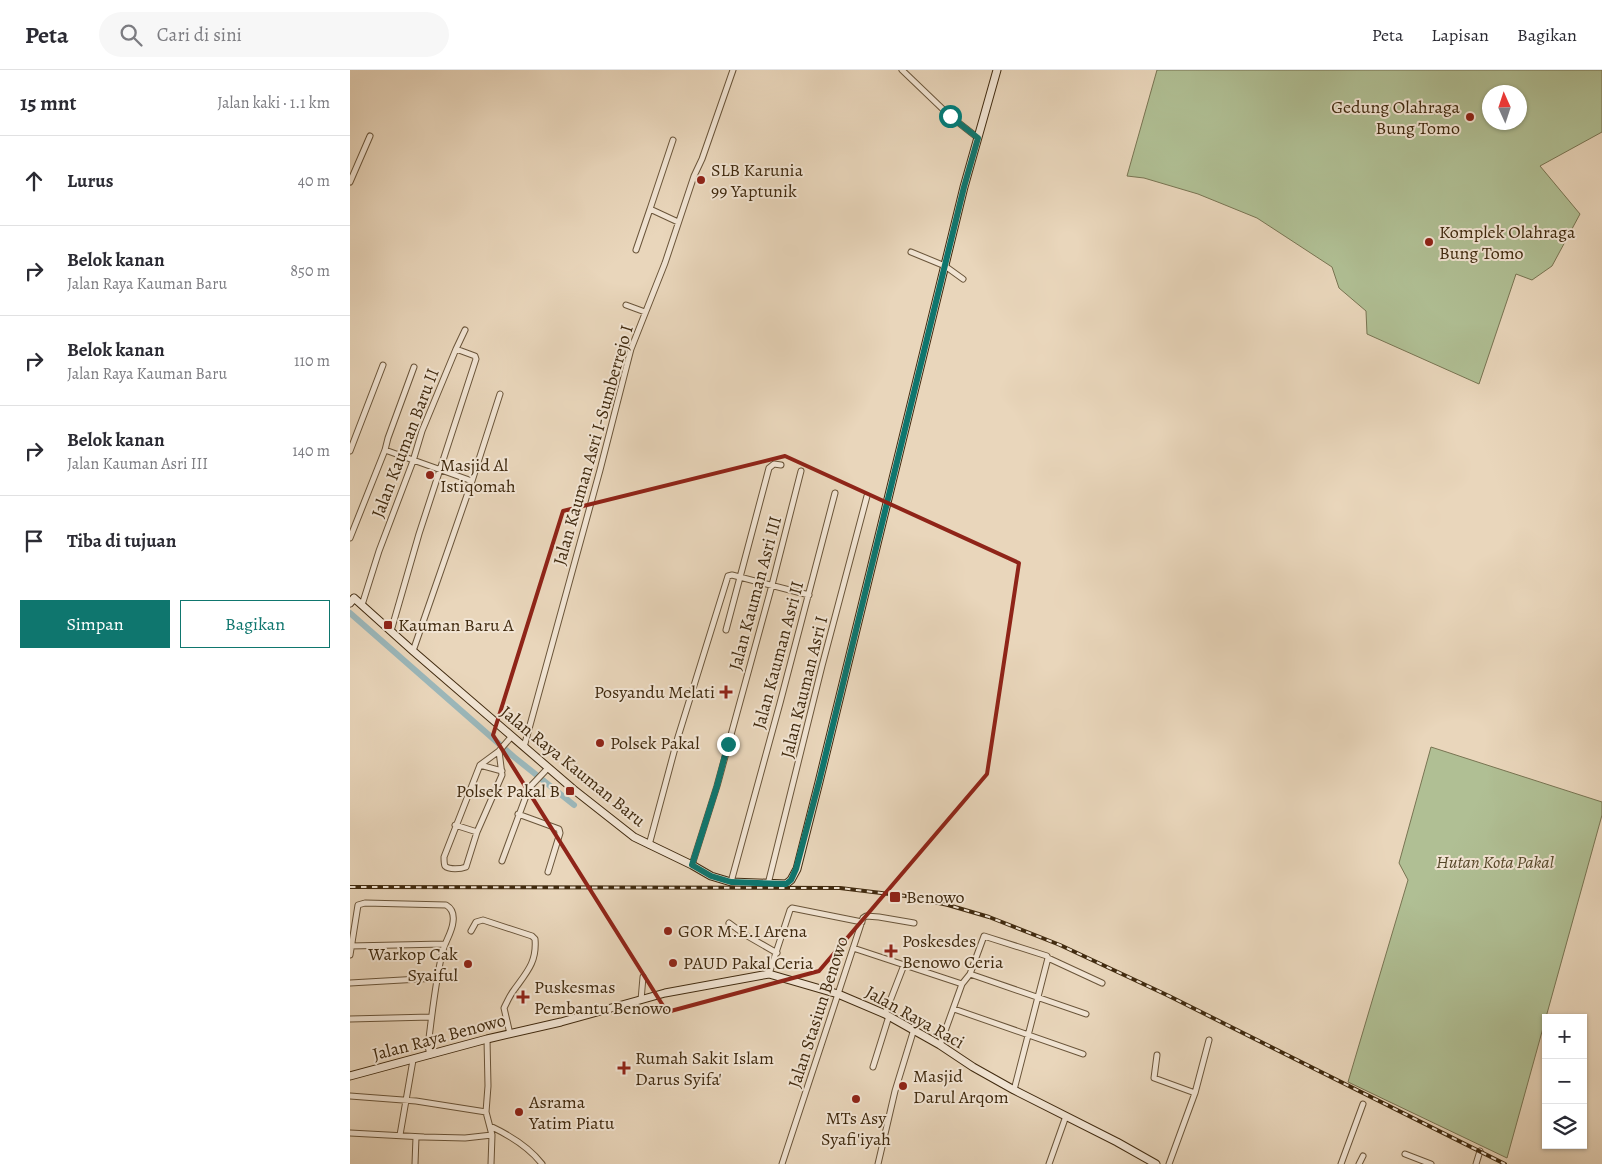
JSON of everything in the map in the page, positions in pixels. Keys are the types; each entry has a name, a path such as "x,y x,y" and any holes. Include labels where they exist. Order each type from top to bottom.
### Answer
{"street":[{"name":"Jalan Kauman Asri I-Sumberrejo I","path":"524,747 631,349 733,70"},
{"path":"902,70 950,116 978,138"},
{"name":"Jalan Raya Kauman Baru","path":"351,600 362,605 412,651 512,736 546,770 634,837 711,876 731,882 786,884 791,880 796,869 819,782 964,187 997,70"},
{"path":"350,182 370,136"},
{"path":"636,250 673,140"},
{"path":"650,210 678,222"},
{"path":"911,252 945,266 963,279"},
{"path":"626,305 645,312"},
{"name":"Jalan Kauman Baru II","path":"362,605 381,544 413,461 422,431 465,330"},
{"path":"391,631 419,534 476,359 475,356 456,349"},
{"path":"350,451 383,365"},
{"path":"350,538 385,450 414,367"},
{"path":"412,651 472,481 500,394"},
{"path":"385,450 472,481"},
{"path":"726,630 769,468 774,464 781,465"},
{"name":"Jalan Kauman Asri III","path":"692,865 717,786 772,586 801,471"},
{"name":"Jalan Kauman Asri II","path":"731,882 835,493"},
{"name":"Jalan Kauman Asri I","path":"768,884 822,666 868,496"},
{"path":"649,845 678,737 728,576 732,575 809,595"},
{"path":"499,751 502,775 478,832 466,867 462,869 447,867 444,857 480,765 499,751 512,736"},
{"path":"480,765 502,771"},
{"path":"502,861 529,788 546,770"},
{"path":"518,814 559,830 548,872"},
{"path":"456,825 478,832"},
{"path":"350,955 358,905 366,903 446,905 452,911 453,923 449,937 444,944 431,1017 428,1046 430,1055"},
{"path":"769,974 789,911 792,908 862,922"},
{"name":"Jalan Stasiun Benowo","path":"782,1164 863,918 866,916 914,923"},
{"path":"471,931 476,922 483,920 532,936 535,939 534,962 504,1008 510,1034"},
{"path":"729,923 776,953"},
{"path":"940,1044 962,984 970,974 984,936 1047,956 1102,983"},
{"path":"351,946 444,944"},
{"path":"853,948 962,984"},
{"path":"1014,1090 1048,958"},
{"path":"873,1067 887,1015 904,965"},
{"name":"Jalan Raya Benowo","path":"350,1076 674,991 769,974"},
{"name":"Jalan Raya Raci","path":"769,974 838,994 887,1015 940,1044 972,1067 1156,1164"},
{"path":"970,974 1086,1014"},
{"path":"641,1000 644,977"},
{"path":"350,983 437,978"},
{"path":"954,1009 1083,1054"},
{"path":"350,1020 431,1017"},
{"path":"878,1164 896,1085 914,1029"},
{"path":"487,1039 488,1094 486,1112 492,1136 491,1164"},
{"path":"1169,1164 1195,1093 1208,1040"},
{"path":"1157,1055 1154,1078 1195,1093"},
{"path":"400,1135 413,1060"},
{"path":"350,1096 406,1100 486,1112"},
{"path":"1341,1164 1363,1104"},
{"path":"1048,1164 1066,1116"},
{"path":"490,1126 508,1134 542,1164"},
{"path":"350,1133 465,1138 492,1136"},
{"path":"414,1164 416,1136"},
{"path":"1476,1164 1480,1151"},
{"path":"1405,1154 1431,1164"},
{"path":"1359,1164 1363,1156"}],"highlighted area":[{"path":"785,456 1019,563 987,774 819,971 667,1012 493,735 563,511"}],"green space":[{"name":"Komplek Olahraga Bung Tomo","path":"1157,70 1602,70 1602,132 1540,166 1580,214 1552,266 1532,280 1516,274 1479,384 1367,334 1366,311 1339,288 1332,267 1257,218 1198,194 1144,178 1127,176"},
{"name":"Hutan Kota Pakal","path":"1431,747 1602,802 1602,815 1547,1014 1542,1014 1542,1032 1507,1158 1348,1082 1408,880 1399,863"}],"waterway":[{"path":"350,613 514,757 574,805"}],"railway":[{"path":"350,887 840,888 906,896 948,905 989,917 1060,945 1169,996 1505,1164"}],"place":[{"name":"Gedung Olahraga Bung Tomo","path":"1470,117"},
{"name":"SLB Karunia 99 Yaptunik","path":"701,180"},
{"name":"Komplek Olahraga Bung Tomo","path":"1429,242"},
{"name":"Masjid Al Istiqomah","path":"430,475"},
{"name":"Kauman Baru A","path":"388,625"},
{"name":"Posyandu Melati","path":"726,692"},
{"name":"Polsek Pakal","path":"600,743"},
{"name":"Polsek Pakal B","path":"570,791"},
{"name":"Benowo","path":"895,897"},
{"name":"GOR M.E.I Arena","path":"668,931"},
{"name":"Poskesdes Benowo Ceria","path":"891,951"},
{"name":"PAUD Pakal Ceria","path":"673,963"},
{"name":"Warkop Cak Syaiful","path":"468,964"},
{"name":"Puskesmas Pembantu Benowo","path":"523,997"},
{"name":"Rumah Sakit Islam Darus Syifa'","path":"624,1068"},
{"name":"Masjid Darul Arqom","path":"903,1086"},
{"name":"MTs Asy Syafi'iyah","path":"856,1099"},
{"name":"Asrama Yatim Piatu","path":"519,1112"}],"route":[{"path":"728,744 692,865 717,879 731,882 786,884 793,877 796,869 819,782 890,486 964,187 978,138 950,116"}]}
